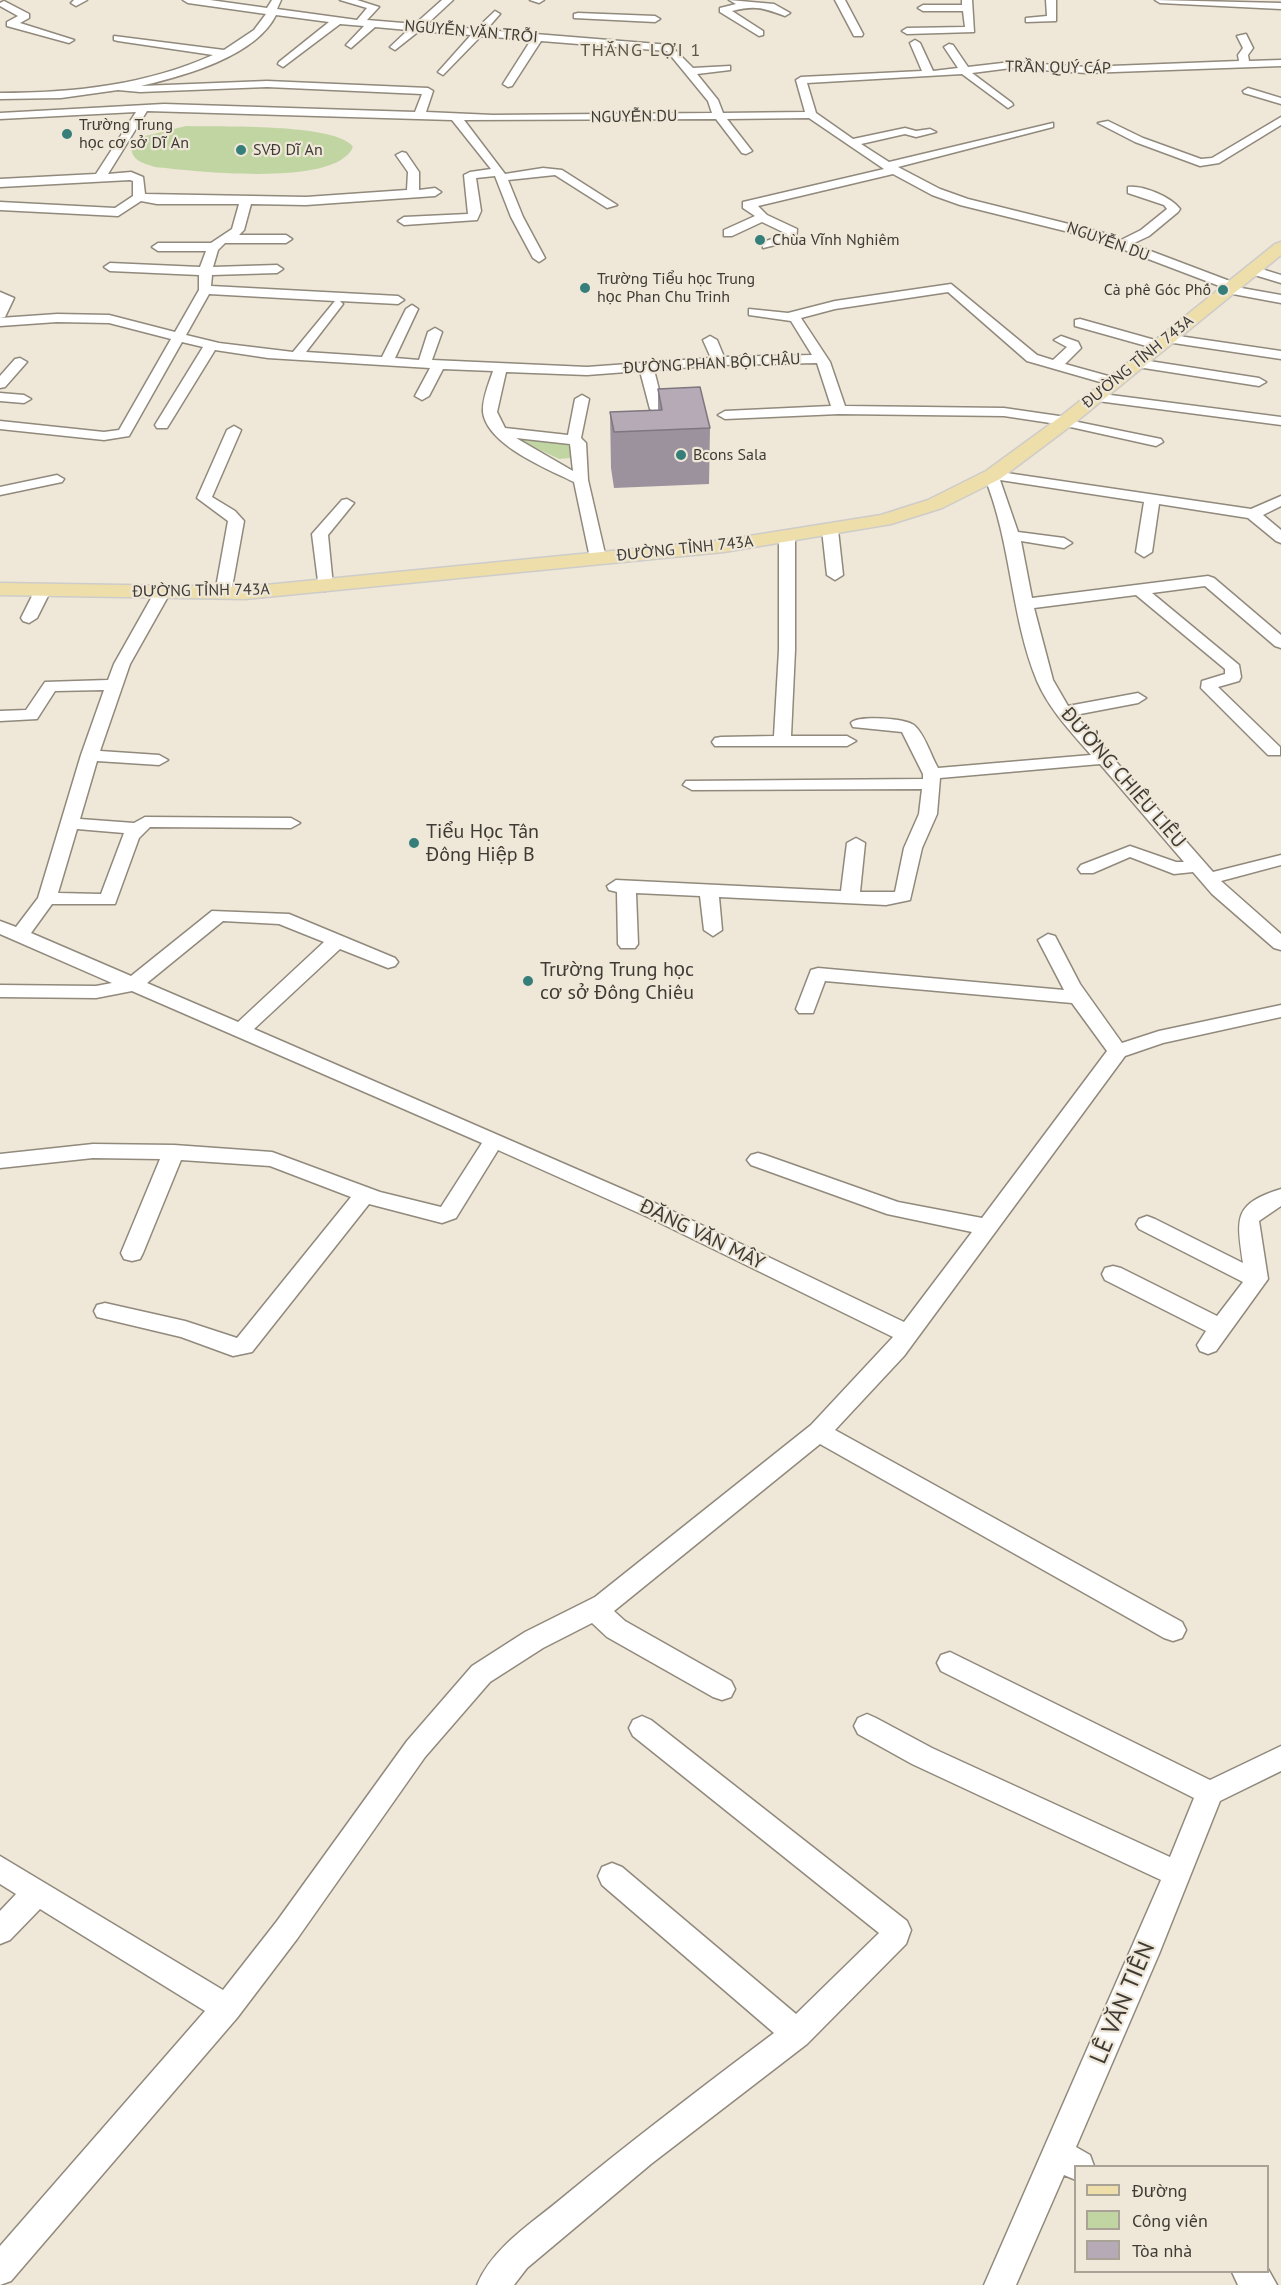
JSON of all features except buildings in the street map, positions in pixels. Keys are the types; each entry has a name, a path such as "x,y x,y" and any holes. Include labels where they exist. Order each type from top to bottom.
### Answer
{"main road":[{"name":"ĐƯỜNG TỈNH 743A","path":"0,589 223,593 325,586 787,537 884,520 925,507 992,476 1065,422 1281,247"}],"street":[{"name":"NGUYỄN VĂN TRỖI","path":"188,0 358,23 670,48 713,100 719,116 746,151"},
{"path":"0,96 47,95 111,87 199,66 228,54 256,34 273,12 272,6 279,0"},
{"path":"345,0 374,7 358,23"},
{"path":"395,47 448,0"},
{"path":"734,0 745,4 777,6 785,13"},
{"path":"840,0 858,34"},
{"path":"1030,20 1052,18 1051,0"},
{"path":"1160,0 1281,6"},
{"path":"6,3 25,16 11,24 69,40"},
{"path":"745,4 724,10 759,33"},
{"path":"907,31 966,31 970,28 967,4 923,8"},
{"path":"443,72 476,32 495,14"},
{"path":"578,16 655,19"},
{"path":"283,64 338,20"},
{"path":"351,45 372,24"},
{"path":"1242,36 1248,48 1243,55 1245,65"},
{"path":"118,38 228,54"},
{"path":"508,84 537,38"},
{"path":"915,43 923,77"},
{"path":"949,46 965,71 1008,105"},
{"path":"1030,65 1042,54"},
{"name":"TRẦN QUÝ CÁP","path":"810,115 801,80 923,77 1030,65 1086,70 1281,63"},
{"path":"688,72 726,68"},
{"path":"111,87 117,73"},
{"path":"111,87 140,89 267,84 428,90 420,114"},
{"path":"1248,91 1281,101"},
{"path":"100,177 144,108"},
{"name":"NGUYỄN DU","path":"0,116 144,108 455,116 810,115 891,168 936,192 964,202 1072,228 1228,288 1281,299"},
{"path":"455,116 500,175 538,258"},
{"path":"1104,123 1139,140 1200,163 1215,161 1281,120"},
{"path":"767,245 792,237 793,232 762,218 759,211 747,205 1049,125"},
{"path":"854,142 906,131 916,134 930,132"},
{"path":"402,155 415,171 416,180 412,192"},
{"path":"404,221 473,217 470,175 558,172 611,205"},
{"path":"0,183 121,176 139,179 139,197"},
{"path":"1120,245 1145,233 1174,209 1168,202 1132,190"},
{"path":"0,206 118,212 139,197 157,200 306,201 358,193 435,192"},
{"path":"0,444 7,426 104,436 124,433 205,290 205,271 220,243 238,231 246,200"},
{"path":"728,233 762,218"},
{"path":"159,247 286,239"},
{"path":"110,267 205,271 277,269"},
{"path":"1252,270 1281,279"},
{"path":"754,312 792,316 834,305 951,288 1032,358 1056,365 1124,373 1259,382"},
{"path":"205,290 398,300"},
{"path":"0,296 8,298 0,314"},
{"path":"296,356 337,303"},
{"path":"386,363 412,309"},
{"path":"792,316 821,359"},
{"name":"ĐƯỜNG PHAN BỘI CHÂU","path":"0,321 57,318 109,319 211,345 296,356 386,363 587,371 719,362 821,359 839,410"},
{"path":"1080,322 1161,342 1281,355"},
{"path":"424,364 435,332"},
{"path":"710,340 719,362"},
{"path":"1056,365 1074,348 1073,345 1060,340"},
{"path":"162,425 211,345"},
{"path":"0,384 20,362"},
{"path":"422,396 438,365"},
{"path":"501,366 490,412 497,431 510,441 581,480"},
{"path":"646,367 657,409"},
{"path":"1124,373 1226,391"},
{"path":"0,397 24,399"},
{"path":"1095,397 1281,421"},
{"path":"574,440 582,399"},
{"path":"725,415 839,410 1004,412 1065,422 1156,442"},
{"path":"223,593 236,521 233,515 210,506 204,498 234,430"},
{"path":"497,431 574,440 579,443 581,480 598,558"},
{"path":"992,476 1253,514 1281,538"},
{"name":"ĐƯỜNG CHIÊU LIÊU","path":"992,476 1003,500 1025,604 1045,681 1063,712 1102,759 1204,872 1238,908 1281,944"},
{"path":"0,491 57,479"},
{"path":"1144,552 1152,499"},
{"path":"1253,514 1281,500"},
{"path":"325,586 320,534 347,503"},
{"path":"830,530 836,576"},
{"path":"1011,535 1064,543"},
{"path":"782,741 787,650 787,537"},
{"path":"1025,604 1208,581 1281,643"},
{"path":"30,618 43,590"},
{"path":"1139,590 1233,668 1233,677 1208,685 1209,688 1274,751"},
{"path":"20,935 47,898 90,756 122,664 162,593"},
{"path":"0,716 31,716 46,689 51,686 115,685"},
{"path":"1063,712 1138,698"},
{"path":"628,944 621,886 886,899 903,897 913,848 928,814 932,779 909,729 904,726 859,723"},
{"path":"721,742 847,741"},
{"path":"90,756 159,760"},
{"path":"692,785 932,779 1102,759"},
{"path":"47,898 108,900 131,836 146,822 291,823"},
{"path":"70,823 137,829"},
{"path":"850,897 856,843"},
{"path":"1087,869 1130,851 1174,868 1204,872 1281,860"},
{"path":"710,889 712,930"},
{"path":"1,993 96,992 133,985 219,915 282,918 388,962"},
{"name":"ĐẶNG VĂN MÂY","path":"0,927 658,1213 908,1334"},
{"path":"1048,940 1060,969 1076,997 1118,1051"},
{"path":"239,1032 337,941"},
{"path":"806,1009 818,974 1076,997"},
{"path":"0,2270 227,2008 287,1930 417,1749 481,1674 534,1640 604,1604 819,1432 908,1334 1118,1051 1159,1037 1281,1011"},
{"path":"0,1161 93,1151 174,1152 272,1159 364,1194 433,1213 448,1213 494,1140"},
{"path":"132,1253 174,1152"},
{"path":"758,1160 895,1209 986,1227"},
{"path":"105,1311 185,1329 233,1347 244,1346 364,1194"},
{"path":"1113,1274 1214,1336 1257,1279 1248,1221 1253,1212 1281,1197"},
{"path":"1147,1224 1257,1279"},
{"path":"819,1432 1173,1630"},
{"path":"594,1609 616,1629 722,1689"},
{"path":"950,1663 1210,1793 1281,1758"},
{"path":"867,1726 922,1756 1177,1874"},
{"path":"493,2285 516,2257 640,2153 797,2034 896,1935 897,1930 642,1728"},
{"name":"LÊ VĂN TIÊN","path":"1000,2285 1068,2160 1210,1793"},
{"path":"0,1869 227,2008"},
{"path":"612,1876 797,2034"},
{"path":"0,1931 37,1892"},
{"path":"1250,2273 1261,2285"}],"green space":[{"name":"SVĐ Dĩ An","path":"186,126 302,130 343,139 353,147 341,160 320,168 262,174 155,167 139,161 133,155 131,147 145,136"},
{"path":"524,438 564,442 571,448 571,458 559,459 523,442 521,440"}],"place":[{"name":"Trường Trung học cơ sở Dĩ An","path":"67,134"},
{"name":"SVĐ Dĩ An","path":"241,150"},
{"name":"Chùa Vĩnh Nghiêm","path":"760,240"},
{"name":"Trường Tiểu học Trung học Phan Chu Trinh","path":"585,288"},
{"name":"Cà phê Góc Phố","path":"1223,290"},
{"name":"Bcons Sala","path":"681,455"},
{"name":"Tiểu Học Tân Đông Hiệp B","path":"414,843"},
{"name":"Trường Trung học cơ sở Đông Chiêu","path":"528,981"}],"district":[{"name":"THẮNG LỢI 1","path":"641,51"}]}
